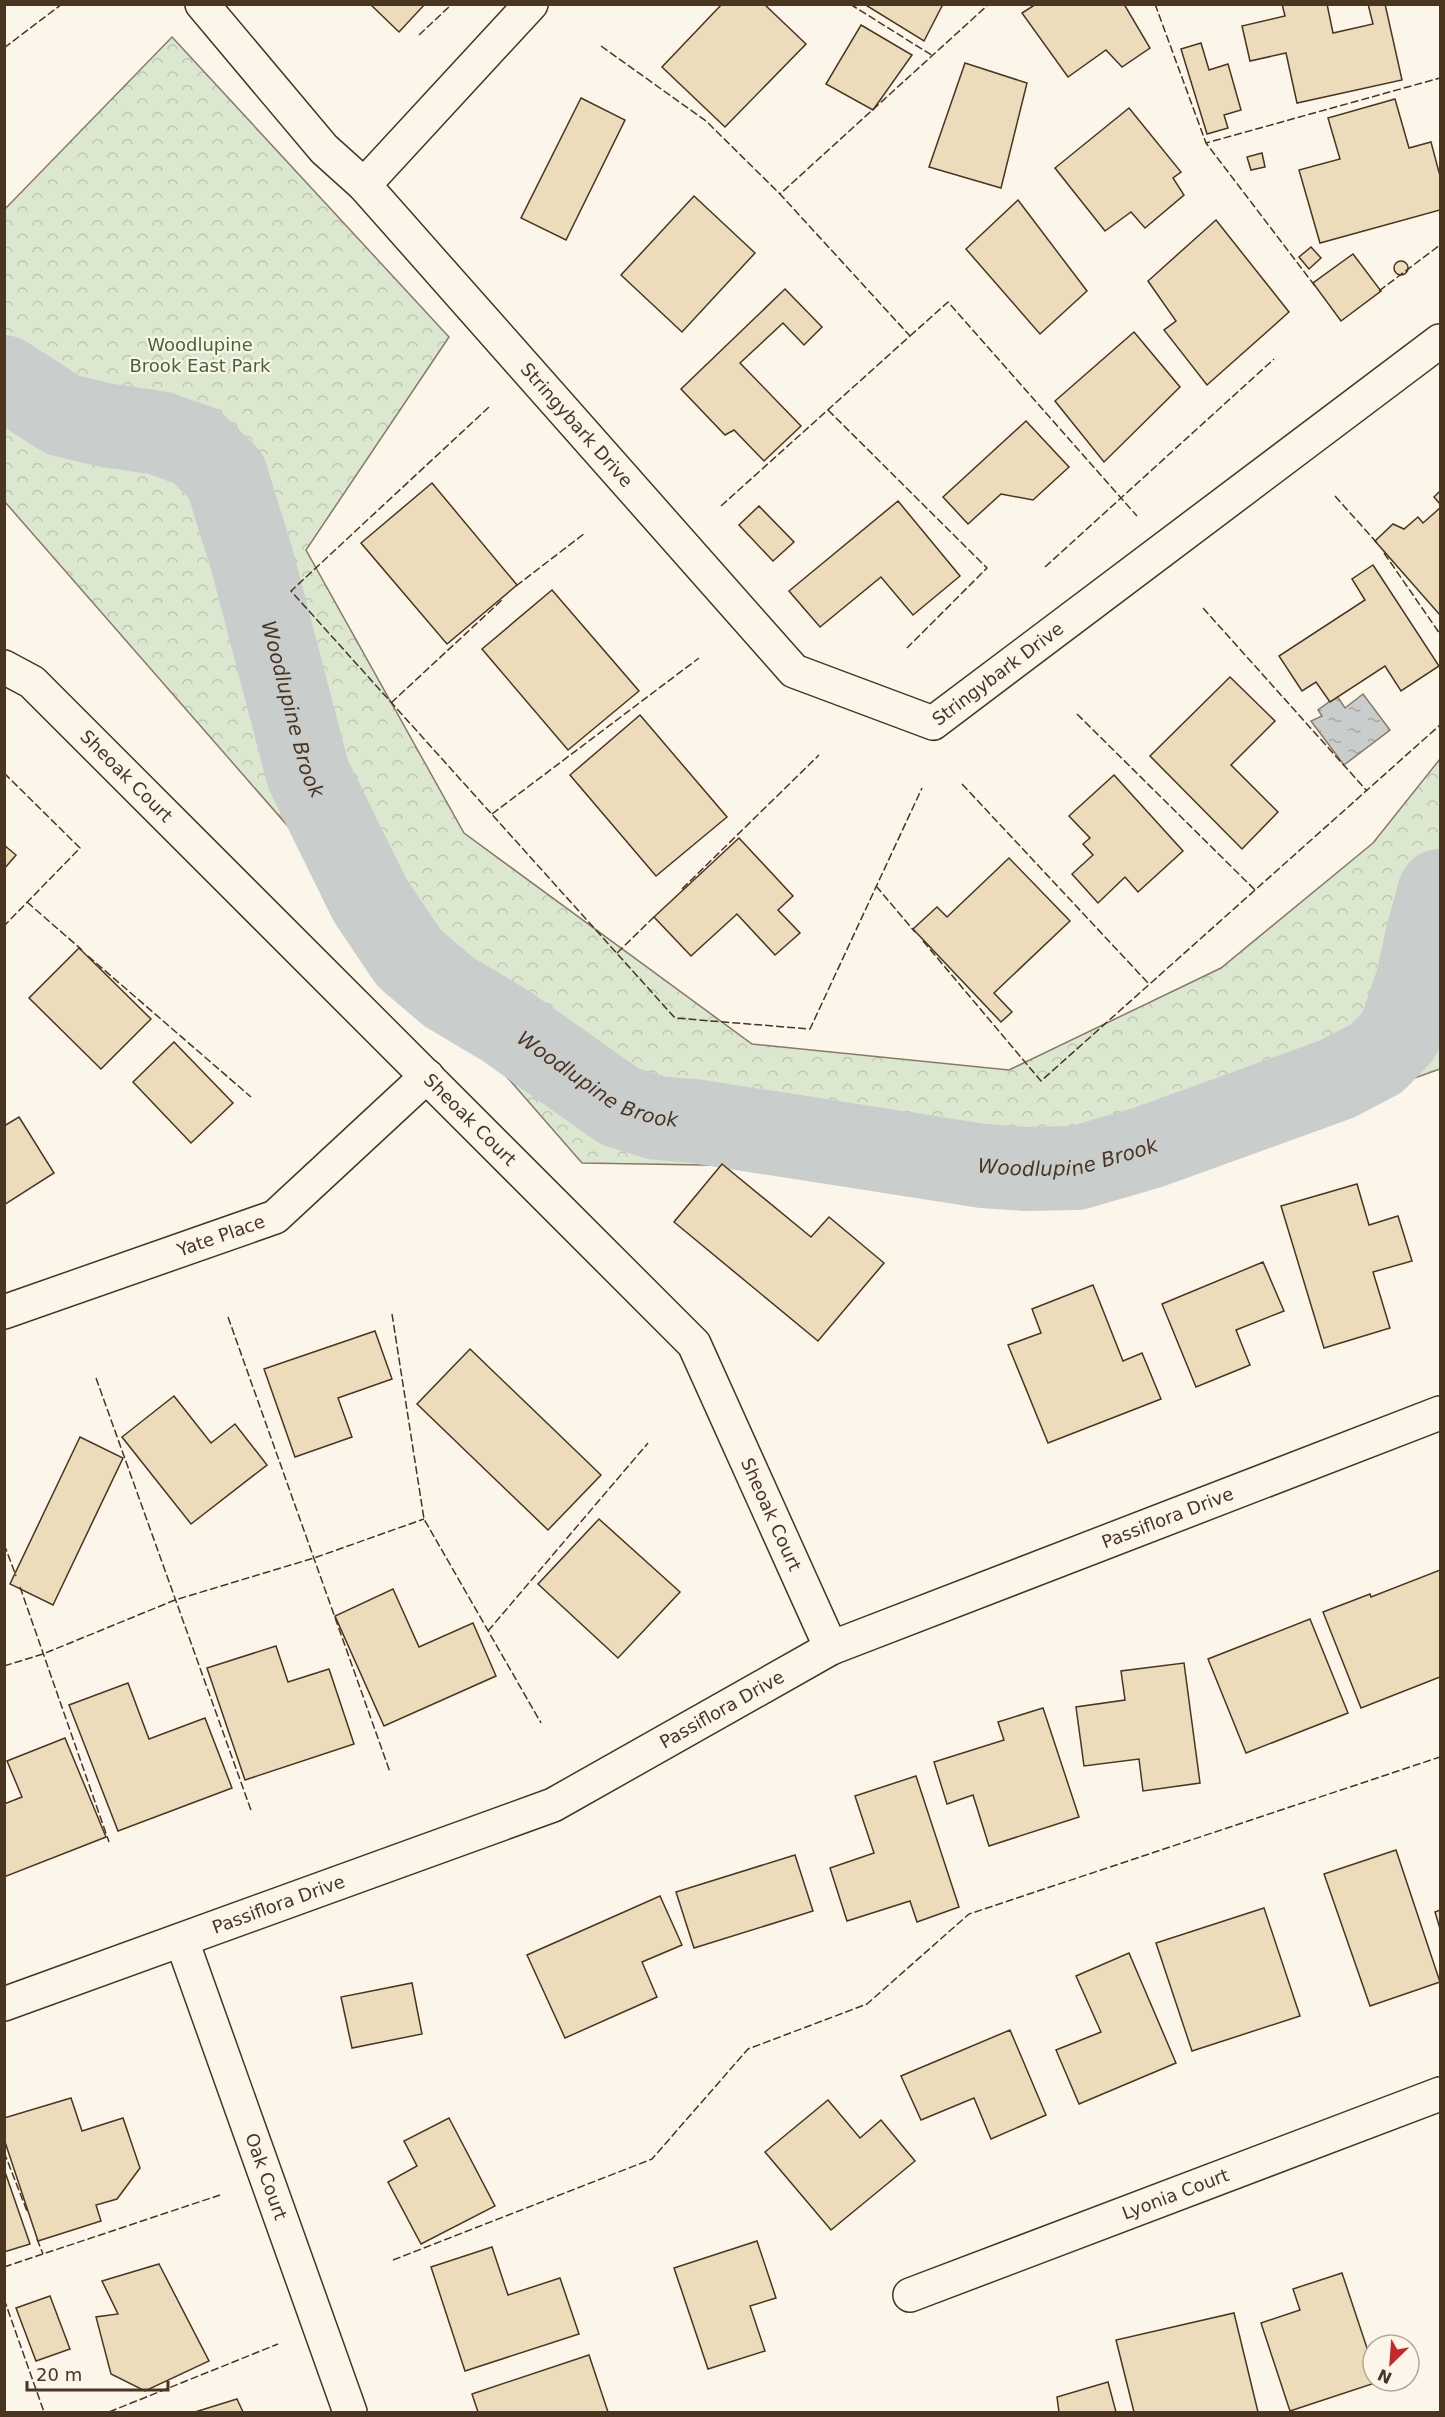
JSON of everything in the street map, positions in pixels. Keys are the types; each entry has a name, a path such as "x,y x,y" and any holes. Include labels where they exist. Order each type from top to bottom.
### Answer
{"street":[{"name":"Stringybark Drive","path":"202,4 324,149 364,185 794,671 933,723 1440,341"},
{"path":"364,185 531,4"},
{"name":"Sheoak Court","path":"4,667 32,682 694,1344 831,1648"},
{"name":"Yate Place","path":"4,1312 275,1217 427,1076"},
{"name":"Passiflora Drive","path":"4,2004 553,1805 831,1648 1440,1413"},
{"name":"Oak Court","path":"182,1941 350,2412"},
{"name":"Lyonia Court","path":"910,2295 1440,2094"}],"green space":[{"name":"Woodlupine Brook East Park","path":"172,37 449,337 306,550 464,833 752,1044 1009,1070 1221,968 1373,843 1440,759 1440,1069 1322,1111 999,1203 835,1167 582,1163 5,502 4,210"}],"water":[{"path":"1363,694 1390,730 1344,765 1311,721 1322,716 1318,710 1337,696 1345,708"}],"building":[{"path":"370,4 425,4 399,32"},
{"path":"722,4 764,4 806,44 725,127 662,67"},
{"path":"864,4 943,4 924,41"},
{"path":"1036,4 1124,4 1150,48 1122,67 1106,50 1068,77 1022,13"},
{"path":"1282,4 1327,4 1333,33 1373,24 1368,4 1385,4 1402,80 1297,103 1286,53 1250,61 1242,26 1285,16"},
{"path":"861,25 912,55 873,110 826,84"},
{"path":"1201,43 1209,70 1228,64 1241,110 1224,115 1228,128 1207,134 1181,49"},
{"path":"965,63 1027,83 1001,188 929,167"},
{"path":"581,98 625,120 566,240 521,218"},
{"path":"1395,99 1409,148 1431,142 1440,176 1440,210 1320,243 1299,170 1340,159 1328,118"},
{"path":"1129,108 1181,172 1173,178 1184,195 1145,228 1131,212 1105,231 1055,168"},
{"path":"1262,153 1265,167 1251,170 1247,157"},
{"path":"694,196 755,253 682,332 621,275"},
{"path":"1018,200 1087,291 1040,334 966,249"},
{"path":"1216,220 1289,312 1207,385 1164,330 1176,321 1148,281"},
{"path":"1311,247 1321,258 1309,269 1299,257"},
{"path":"1353,254 1381,291 1341,321 1313,283"},
{"path":"1401,261 1406,263 1408,268 1406,273 1401,275 1396,273 1394,268 1396,263"},
{"path":"785,289 822,327 804,345 783,323 740,363 801,426 764,461 734,430 725,435 681,389"},
{"path":"1134,332 1180,387 1104,462 1055,401"},
{"path":"1026,421 1069,467 1033,500 1001,494 968,524 943,497"},
{"path":"432,483 517,585 447,644 361,543"},
{"path":"1440,491 1440,504 1434,497"},
{"path":"898,501 960,576 913,615 881,577 820,627 789,591"},
{"path":"759,506 794,542 773,561 739,525"},
{"path":"1440,508 1440,615 1375,541 1393,524 1404,529 1418,517 1423,523"},
{"path":"1373,565 1439,666 1401,691 1385,666 1330,702 1316,682 1302,691 1279,656 1365,600 1352,579"},
{"path":"552,590 639,691 568,750 482,649"},
{"path":"1230,677 1275,721 1231,765 1278,812 1242,849 1150,756"},
{"path":"640,715 727,817 656,876 570,775"},
{"path":"1114,775 1183,851 1138,892 1125,877 1098,903 1072,874 1093,855 1083,844 1090,838 1069,816"},
{"path":"739,838 793,896 778,910 800,933 775,955 737,914 691,956 654,917"},
{"path":"4,845 16,855 4,869"},
{"path":"1009,858 1070,921 994,993 1012,1012 1001,1022 913,929 937,907 947,917"},
{"path":"79,948 151,1019 101,1069 29,998"},
{"path":"174,1042 233,1103 191,1143 133,1082"},
{"path":"19,1117 54,1173 4,1205 4,1126"},
{"path":"722,1164 811,1237 829,1217 884,1263 818,1341 674,1222"},
{"path":"1357,1184 1369,1225 1398,1216 1412,1261 1373,1272 1390,1328 1324,1348 1281,1206"},
{"path":"1263,1262 1284,1311 1236,1330 1250,1365 1196,1387 1162,1304"},
{"path":"1093,1285 1123,1361 1142,1353 1161,1399 1048,1443 1008,1345 1041,1333 1032,1309"},
{"path":"375,1331 392,1379 338,1398 352,1437 295,1457 264,1369"},
{"path":"470,1349 601,1475 548,1530 417,1404"},
{"path":"174,1396 211,1443 235,1424 267,1465 191,1524 122,1437"},
{"path":"80,1437 123,1458 53,1605 10,1584"},
{"path":"599,1519 680,1592 618,1658 538,1584"},
{"path":"1440,1570 1440,1677 1361,1708 1323,1612 1370,1594 1371,1597"},
{"path":"393,1589 419,1647 473,1623 496,1676 384,1726 335,1616"},
{"path":"1310,1619 1348,1713 1246,1753 1208,1659"},
{"path":"276,1646 288,1682 329,1669 354,1744 245,1780 207,1668"},
{"path":"1184,1663 1200,1783 1143,1791 1139,1759 1084,1766 1076,1707 1125,1700 1121,1671"},
{"path":"128,1683 149,1739 205,1718 232,1788 118,1831 69,1705"},
{"path":"1043,1708 1079,1817 989,1846 973,1795 947,1804 934,1762 1004,1740 998,1722"},
{"path":"65,1738 106,1837 4,1877 4,1804 22,1797 7,1761"},
{"path":"916,1776 959,1907 917,1922 910,1901 847,1921 830,1868 874,1853 855,1796"},
{"path":"1396,1850 1440,1982 1370,2006 1324,1874"},
{"path":"795,1855 813,1911 694,1948 676,1892"},
{"path":"660,1896 682,1945 642,1962 657,1997 565,2038 527,1955"},
{"path":"1264,1908 1300,2016 1192,2051 1156,1943"},
{"path":"1440,1910 1440,1929 1435,1912"},
{"path":"1129,1953 1176,2063 1079,2104 1056,2050 1101,2032 1076,1976"},
{"path":"412,1983 422,2034 352,2048 341,1997"},
{"path":"1010,2030 1046,2115 991,2139 974,2098 921,2120 901,2076"},
{"path":"71,2098 82,2131 123,2118 140,2168 117,2199 96,2205 101,2221 38,2241 4,2139 4,2118"},
{"path":"828,2100 860,2138 881,2120 915,2161 831,2230 765,2152"},
{"path":"449,2118 495,2206 421,2244 388,2182 417,2166 404,2141"},
{"path":"4,2169 30,2244 4,2252"},
{"path":"757,2241 776,2298 750,2306 765,2351 708,2369 674,2268"},
{"path":"492,2247 508,2295 560,2278 579,2334 465,2371 431,2267"},
{"path":"159,2264 209,2361 145,2391 111,2374 96,2317 118,2314 102,2281"},
{"path":"1342,2273 1362,2333 1361,2388 1290,2411 1261,2323 1300,2310 1293,2289"},
{"path":"50,2296 70,2349 36,2361 16,2308"},
{"path":"1234,2313 1258,2412 1134,2412 1116,2340"},
{"path":"589,2355 608,2412 478,2412 472,2394"},
{"path":"1108,2382 1116,2412 1059,2412 1057,2397"},
{"path":"237,2399 243,2412 195,2412"}],"waterway":[{"name":"Woodlupine Brook","path":"4,377 63,415 105,425 159,433 196,446 226,476 252,560 308,774 370,900 409,958 449,992 506,1026 619,1106 657,1118 694,1121 983,1166 1026,1169 1077,1168 1149,1147 1337,1079 1377,1058 1399,1035 1418,980 1440,891"}],"fence":[{"path":"4,48 62,4"},
{"path":"419,35 452,4"},
{"path":"850,4 933,56"},
{"path":"721,506 910,336 780,194 989,4"},
{"path":"1155,4 1206,143"},
{"path":"601,46 706,121 780,194"},
{"path":"1315,286 1206,143 1440,78"},
{"path":"1379,291 1440,245"},
{"path":"910,336 948,302 1137,516"},
{"path":"1045,567 1274,359"},
{"path":"489,407 291,591 675,1018 810,1029 922,788"},
{"path":"828,410 987,568 907,648"},
{"path":"1335,496 1377,543"},
{"path":"516,586 585,533"},
{"path":"1384,553 1440,634"},
{"path":"391,703 503,599"},
{"path":"1203,608 1367,791"},
{"path":"492,814 699,658"},
{"path":"1077,714 1255,890"},
{"path":"923,941 1041,1081 1440,725"},
{"path":"682,889 819,755"},
{"path":"4,773 80,848 4,926"},
{"path":"962,784 1149,984"},
{"path":"876,886 915,932"},
{"path":"27,902 82,950"},
{"path":"617,953 656,915"},
{"path":"88,956 251,1097"},
{"path":"392,1314 424,1519 541,1723"},
{"path":"228,1317 390,1772"},
{"path":"96,1378 252,1813"},
{"path":"488,1631 648,1443"},
{"path":"4,1666 43,1654 175,1600 314,1558 424,1519"},
{"path":"4,1544 16,1576"},
{"path":"20,1587 109,1842"},
{"path":"393,2260 652,2159 748,2049 867,2004 969,1914 1440,1757"},
{"path":"4,2152 27,2211"},
{"path":"4,2267 220,2195"},
{"path":"37,2239 43,2254"},
{"path":"4,2299 44,2412"},
{"path":"109,2412 278,2344"}]}
